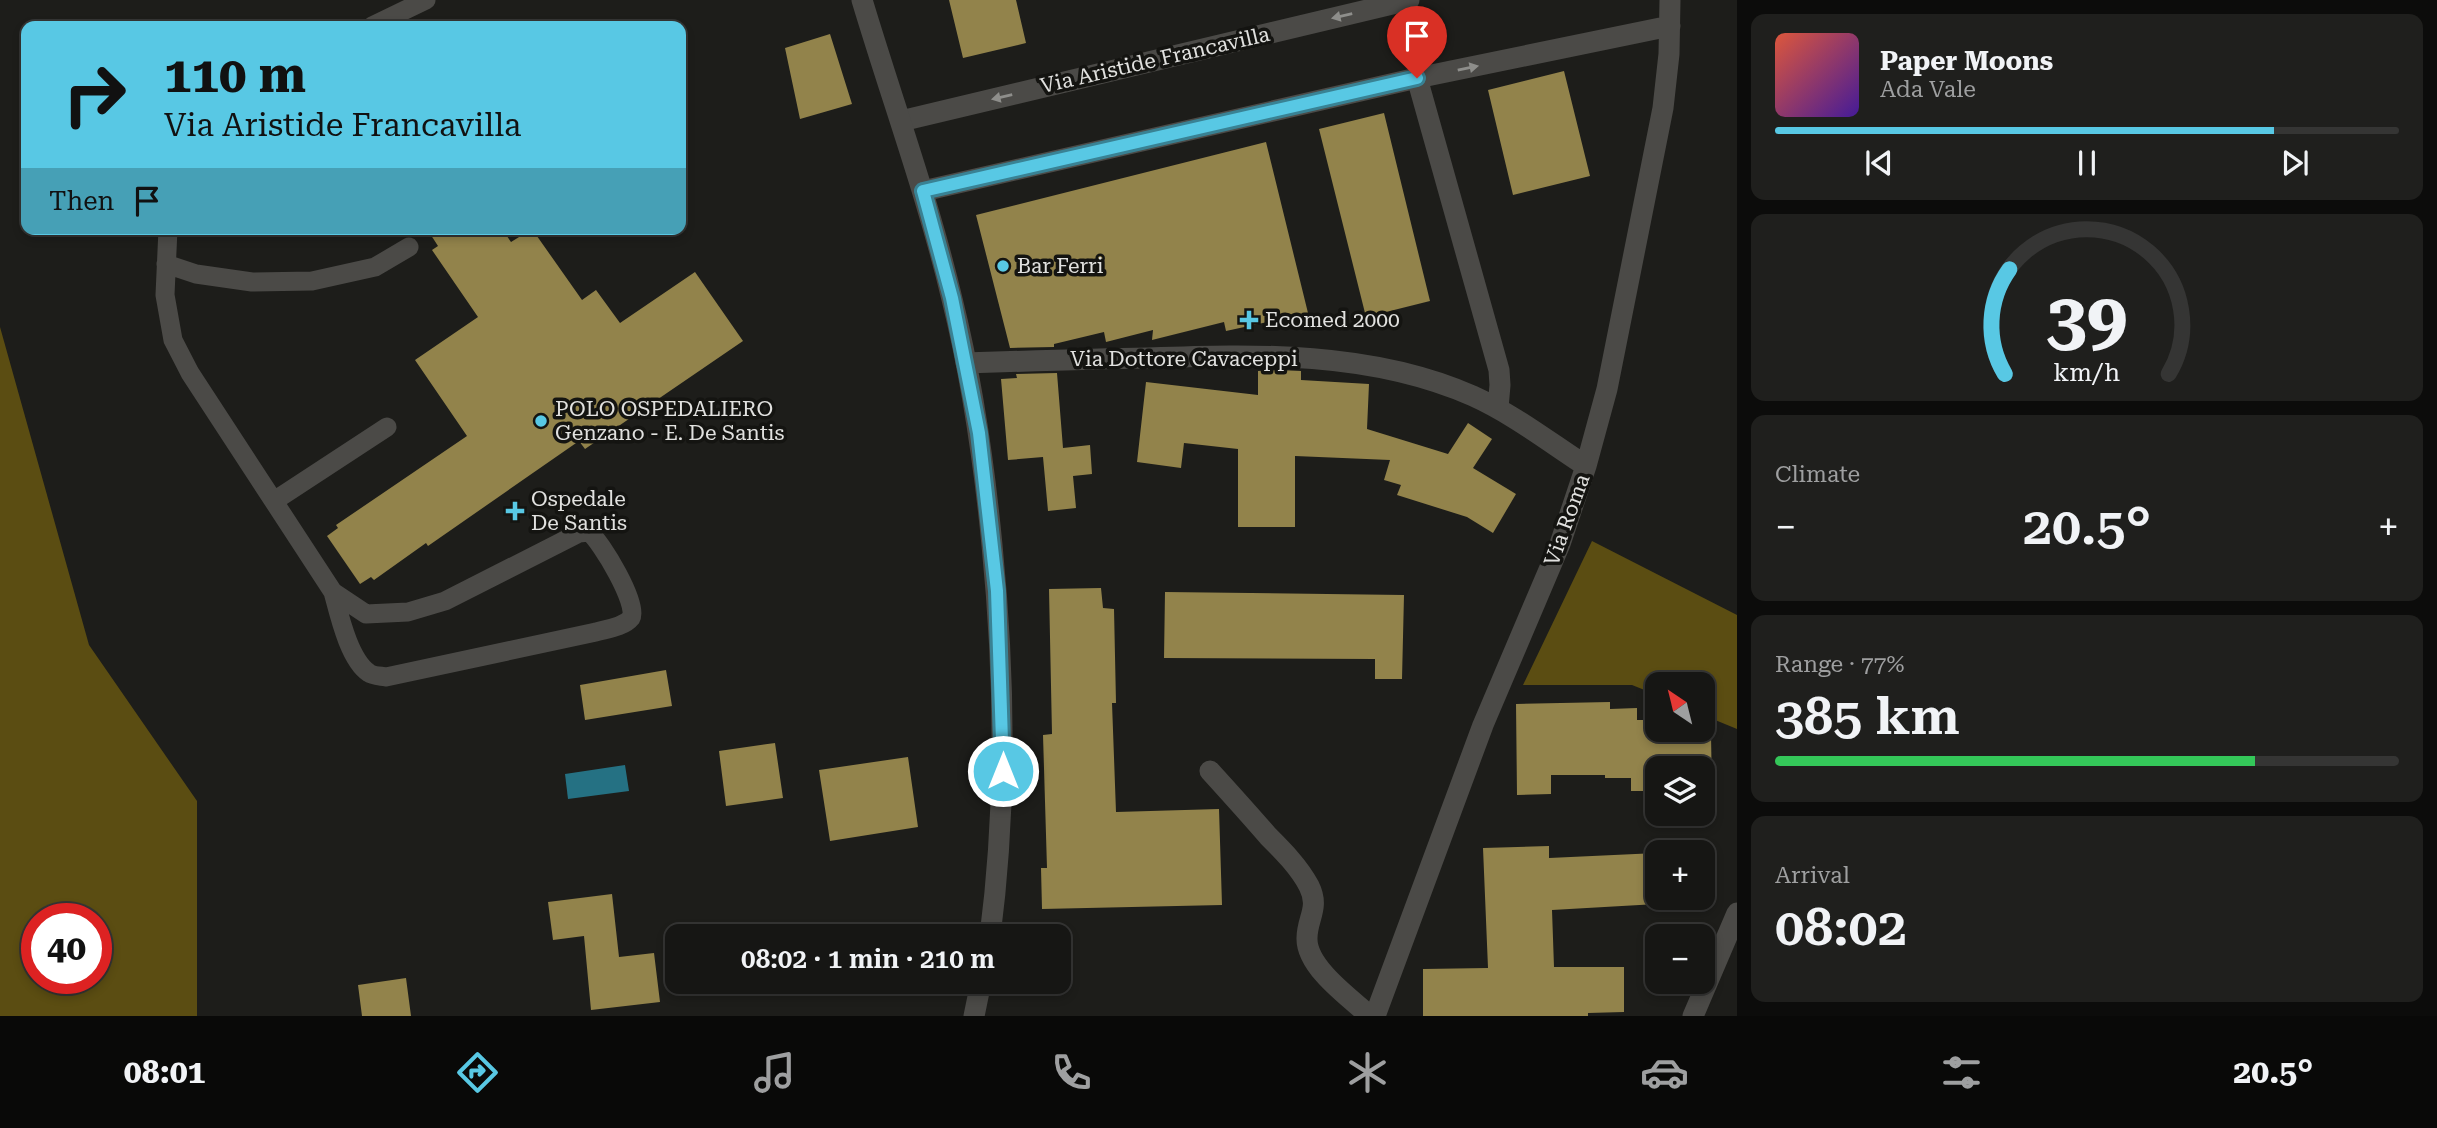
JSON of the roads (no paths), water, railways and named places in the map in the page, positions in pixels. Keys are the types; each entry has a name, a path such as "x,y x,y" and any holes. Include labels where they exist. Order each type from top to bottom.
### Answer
{"street":[{"path":"862,0 923,191 952,298 967,363 986,487 997,591 1004,752 1001,827 991,924"},
{"name":"Via Aristide Francavilla","path":"901,121 1409,0"},
{"name":"Via Roma","path":"1372,1016 1483,725 1560,544 1586,466 1607,389 1659,128 1666,82 1670,0"},
{"path":"923,191 1417,78 1670,26"},
{"path":"1417,78 1499,370 1498,408"},
{"name":"Via Dottore Cavaceppi","path":"967,363 1249,355 1340,362 1418,377 1456,390 1498,408 1586,466"},
{"path":"1210,771 1294,864 1307,883 1314,907 1306,936 1312,960 1372,1016"},
{"path":"1693,1016 1737,913"},
{"path":"974,1016 979,994"}],"lane":[{"path":"382,21 426,0"},
{"path":"168,235 165,295 173,341 190,373 333,592 344,632 358,660 370,674 386,677 596,632 630,620 633,613 630,599 600,544 589,532 579,533 445,601 408,612 366,614 333,592"},
{"path":"166,264 196,274 252,282 312,281 375,267 409,247"},
{"path":"274,501 387,427"}],"water":[{"path":"625,765 629,791 568,799 565,774"}],"place":[{"name":"Bar Ferri","path":"1003,266"},
{"name":"Ecomed 2000","path":"1249,320"},
{"name":"POLO OSPEDALIERO Genzano - E. De Santis","path":"541,421"},
{"name":"Ospedale De Santis","path":"515,511"}]}
